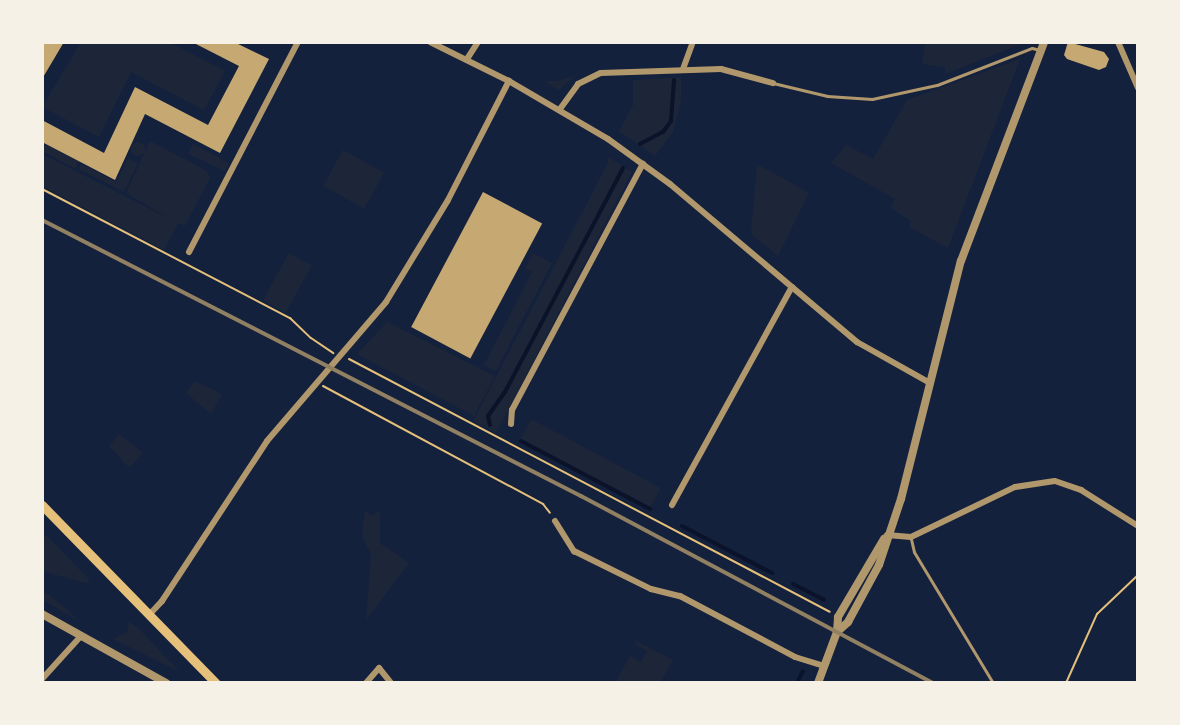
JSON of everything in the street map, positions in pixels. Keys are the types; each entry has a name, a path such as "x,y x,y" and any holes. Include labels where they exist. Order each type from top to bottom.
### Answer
{"main road":[{"path":"42,504 216,683"}],"street":[{"path":"189,252 298,42"},
{"path":"430,42 510,81 560,109 643,164 857,342 930,382"},
{"path":"467,59 478,42"},
{"path":"683,69 693,42"},
{"path":"819,683 837,632 848,622 879,565 887,535 901,499 961,261 1044,42"},
{"path":"1118,42 1138,88"},
{"path":"560,109 573,90 593,75 683,69 730,70 773,83"},
{"path":"148,615 162,602 267,441 394,289 448,200 510,81"},
{"path":"510,424 512,410 643,164"},
{"path":"672,505 792,287"},
{"path":"887,535 911,537 1015,487 1055,480 1081,490 1138,526"},
{"path":"555,521 574,551 651,589 680,596 795,657 824,666"},
{"path":"42,614 166,683"},
{"path":"42,679 81,636"},
{"path":"366,683 379,668 391,683"}],"lane":[{"path":"773,83 827,96 872,99 937,85 1032,48 1040,50"},
{"path":"911,537 914,552 993,683"}],"path":[{"path":"42,189 290,318 310,338 336,354"},
{"path":"345,358 832,614"},
{"path":"317,382 543,504 555,521"},
{"path":"1066,683 1097,614 1138,574"}],"shaded area":[{"path":"81,42 169,42 225,71 204,110 131,72 99,137 42,107"},
{"path":"925,42 1026,42 945,74 945,67 922,64"},
{"path":"1020,59 948,248 909,227 911,221 891,208 895,199 831,163 846,145 873,159 907,100"},
{"path":"577,75 558,90 545,81 558,81"},
{"path":"681,77 681,101 673,132 655,156 619,131 633,105 633,80"},
{"path":"150,141 207,171 210,178 185,226 178,223 164,250 42,186 42,154 170,219 126,193"},
{"path":"42,142 79,162 75,169 42,151"},
{"path":"135,142 141,142 145,149 141,156 135,156 131,152 131,146"},
{"path":"193,144 229,163 225,171 188,154"},
{"path":"343,150 384,173 364,209 323,186"},
{"path":"607,156 632,172 496,433 473,421 608,163"},
{"path":"128,158 138,163 124,192 79,169 81,164 116,182"},
{"path":"757,164 809,193 778,256 751,234"},
{"path":"289,253 312,266 286,313 263,300"},
{"path":"533,253 552,263 496,371 484,365 532,272 525,268"},
{"path":"387,322 495,376 474,416 357,354"},
{"path":"195,381 222,394 211,414 186,393"},
{"path":"531,419 661,488 650,509 520,440"},
{"path":"119,434 143,453 129,468 109,446"},
{"path":"365,511 373,516 377,511 380,513 380,543 409,563 366,620 371,555 362,535"},
{"path":"47,536 88,578 89,584 42,571 42,537"},
{"path":"42,591 52,597 81,622 42,600"},
{"path":"129,621 180,672 113,639 127,632"},
{"path":"636,641 673,660 660,683 615,683 630,656 641,662 647,651 635,644"}],"building":[{"path":"42,42 64,42 42,79"},
{"path":"192,42 234,42 269,59 220,153 145,114 115,180 42,142 42,120 104,153 135,87 208,125 239,66"},
{"path":"1068,42 1104,52 1109,59 1106,67 1099,70 1067,59 1064,55"},
{"path":"483,192 542,223 470,359 411,327"}],"waterway":[{"path":"640,144 663,132 671,121 674,80"},
{"path":"490,425 488,416 505,392 623,168"},
{"path":"521,441 650,509"},
{"path":"682,526 772,573"},
{"path":"793,584 824,600"},
{"path":"797,683 803,671"}],"railway":[{"path":"42,220 581,496 933,683"}]}
